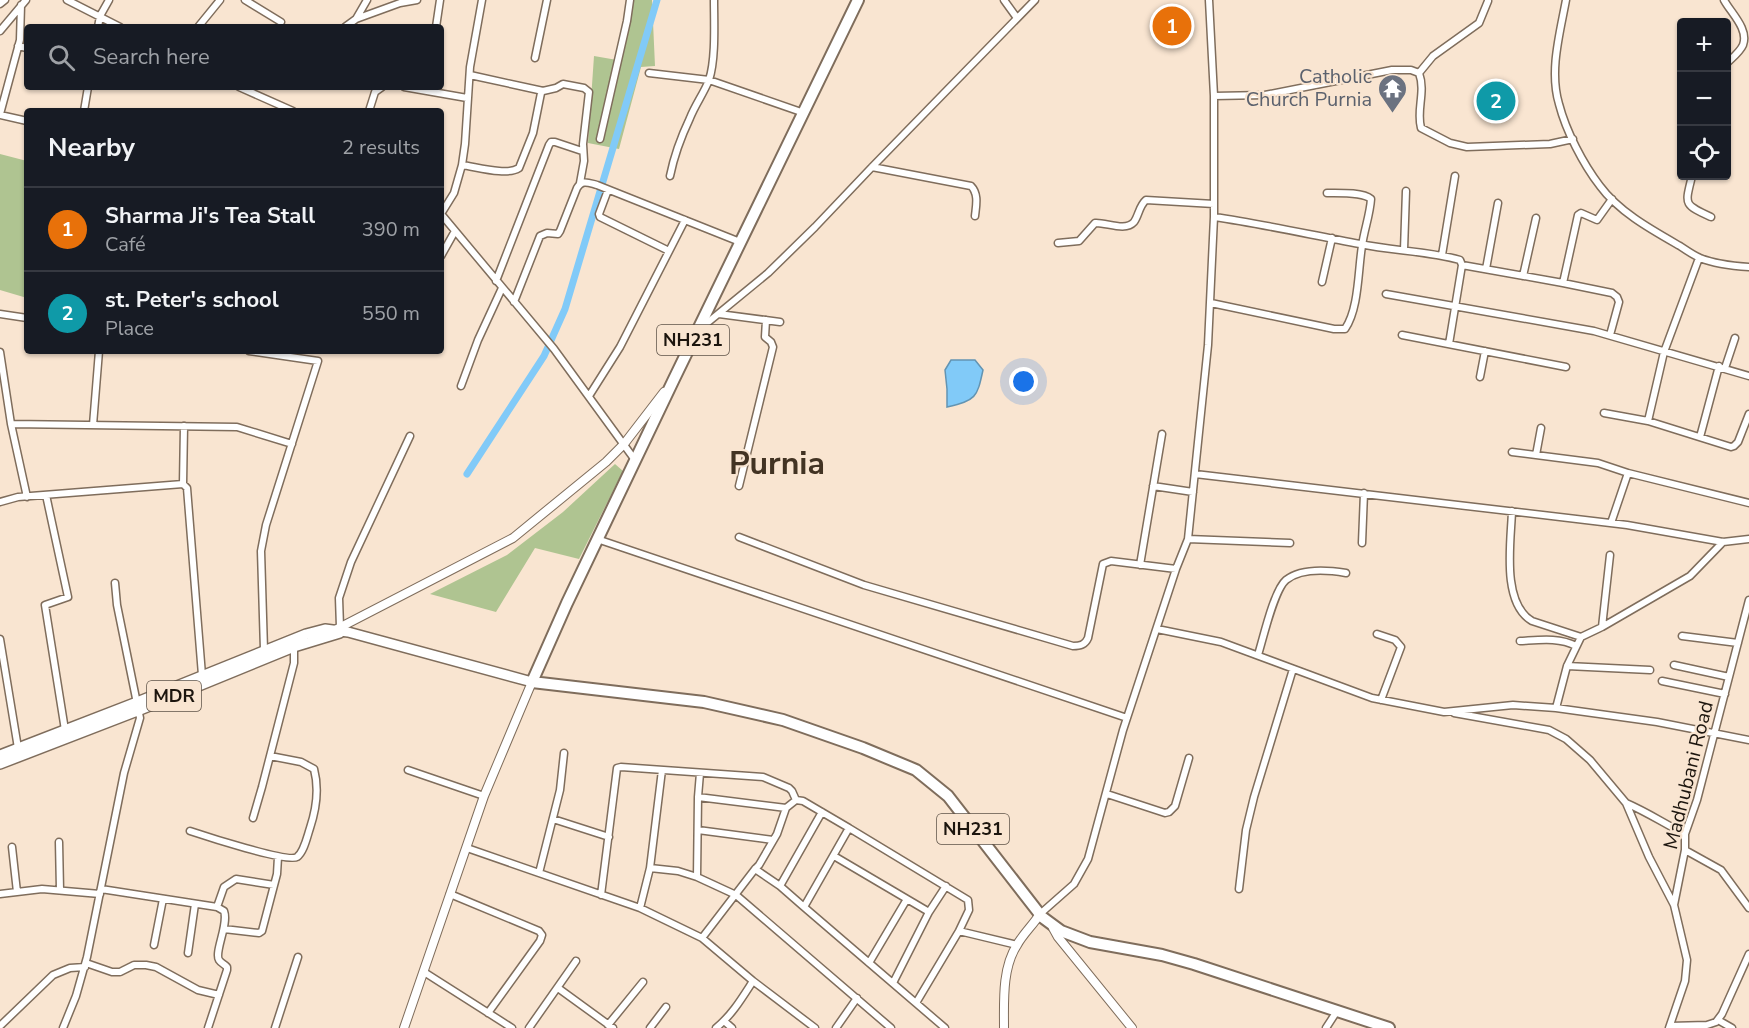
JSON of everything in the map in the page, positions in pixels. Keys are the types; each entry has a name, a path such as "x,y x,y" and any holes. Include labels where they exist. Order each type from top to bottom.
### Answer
{"highway":[{"name":"NH231","path":"858,0 597,539 532,682 704,702 783,720 863,748 916,770 948,796 1040,914 1061,931 1090,942 1183,961 1337,1011 1367,1024 1389,1028"}],"main road":[{"name":"MDR","path":"0,755 65,730 138,706 202,675 306,634 325,630 341,630 532,682"},
{"name":"MDR","path":"0,764 138,706 341,630"}],"street":[{"path":"0,4 5,0"},
{"path":"67,0 115,24"},
{"path":"99,24 100,16 109,0"},
{"path":"200,24 220,0"},
{"path":"245,0 281,22"},
{"path":"356,19 367,0"},
{"path":"349,24 356,19 400,3 417,0"},
{"path":"436,24 440,0"},
{"path":"444,209 454,193 462,165 470,75 482,0"},
{"path":"535,58 547,0"},
{"path":"600,139 630,0"},
{"path":"670,176 674,158 690,117 709,80 714,0"},
{"path":"1004,0 1017,18"},
{"path":"699,330 768,273 816,227 872,166 1035,0"},
{"path":"1004,1028 1004,997 1010,961 1017,945 1040,914 1074,884 1089,859 1127,718 1188,539 1206,369 1214,217 1214,96 1209,0"},
{"path":"1566,0 1556,64 1558,104 1573,139 1600,187 1638,220 1699,258 1726,265 1749,267"},
{"path":"1724,0 1742,28 1744,38 1742,47 1731,59"},
{"path":"1419,74 1433,56 1479,23 1488,1"},
{"path":"0,31 23,3"},
{"path":"23,3 20,40 0,115 24,120"},
{"path":"18,46 24,47"},
{"path":"1214,96 1265,95 1392,70 1411,70 1419,74 1422,82 1421,128 1450,143 1477,148 1550,144 1573,139"},
{"path":"649,73 709,80 804,113"},
{"path":"470,75 543,91 563,84 589,92 582,151 584,161 580,183 558,234 547,233 540,236 514,302"},
{"path":"84,108 88,90"},
{"path":"246,90 286,108"},
{"path":"370,108 378,90"},
{"path":"421,90 468,98"},
{"path":"462,165 503,171 517,170 533,133 543,91"},
{"path":"496,281 549,145 555,142 582,151"},
{"path":"872,166 971,186 976,198 975,216"},
{"path":"1442,255 1455,176"},
{"path":"1691,180 1688,203 1691,208 1711,217"},
{"path":"580,183 603,188 741,242"},
{"path":"603,188 600,217 669,251"},
{"path":"1404,250 1406,191"},
{"path":"1210,303 1334,329 1345,329 1349,324 1354,304 1371,199 1361,195 1327,193"},
{"path":"1563,283 1578,215 1581,213 1597,220 1612,199"},
{"path":"1058,243 1079,241 1095,223 1128,226 1134,222 1143,201 1146,200 1214,204"},
{"path":"1486,269 1498,203"},
{"path":"1214,217 1257,223 1362,245 1442,255 1461,260 1449,344"},
{"path":"444,218 554,349 635,460"},
{"path":"1523,276 1536,218"},
{"path":"589,396 620,347 685,220"},
{"path":"444,251 455,231"},
{"path":"1322,282 1332,238"},
{"path":"1648,421 1665,351 1699,258"},
{"path":"1462,265 1612,293 1619,302 1610,335"},
{"path":"461,386 478,340 502,288"},
{"path":"1386,294 1610,335 1749,376"},
{"path":"0,314 24,318"},
{"path":"719,314 780,322"},
{"path":"739,486 773,347 765,336 766,321"},
{"path":"1402,335 1566,367"},
{"path":"1700,437 1722,367 1735,338"},
{"path":"1480,377 1485,351"},
{"path":"0,352 11,424 27,497"},
{"path":"93,425 99,354"},
{"path":"264,650 261,551 266,525 318,361 270,354"},
{"path":"410,436 351,562 339,598 341,630 513,538 606,462 624,444 674,379"},
{"path":"1604,413 1648,421 1726,446 1734,446 1738,442 1749,414"},
{"path":"11,424 237,427 292,444"},
{"path":"184,426 183,484 187,489 202,675"},
{"path":"1536,455 1541,428"},
{"path":"1140,565 1162,434"},
{"path":"1512,452 1598,463 1628,473 1749,503"},
{"path":"1611,523 1628,473"},
{"path":"1195,474 1611,523 1723,542 1749,539"},
{"path":"0,502 46,495 183,484"},
{"path":"1153,486 1193,492"},
{"path":"1362,543 1364,493"},
{"path":"46,495 68,597 45,605 65,730"},
{"path":"1512,511 1510,579 1520,610 1532,621 1581,637"},
{"path":"739,537 864,585 1073,646 1080,646 1089,638 1103,564 1111,561 1176,569"},
{"path":"597,539 1127,718"},
{"path":"1188,539 1290,543"},
{"path":"1556,708 1567,666 1581,637 1690,576 1723,542"},
{"path":"1602,627 1610,555"},
{"path":"1257,655 1278,591 1285,581 1295,575 1323,569 1346,573"},
{"path":"63,1028 85,965 124,773 140,718 117,605 115,583"},
{"name":"Madhubani Road","path":"1669,1027 1685,981 1687,960 1674,905 1685,850 1685,834 1697,800 1749,600"},
{"path":"1157,628 1221,642 1372,698 1549,730 1566,738 1590,760 1626,803 1649,857 1674,905"},
{"path":"1377,634 1395,640 1401,647 1381,700"},
{"path":"1682,636 1738,643"},
{"path":"0,639 18,748"},
{"path":"1520,641 1556,640 1576,646"},
{"path":"253,818 294,663 294,647"},
{"path":"1674,665 1729,677"},
{"path":"1567,666 1650,670"},
{"path":"1239,889 1246,830 1254,797 1293,669"},
{"path":"1662,681 1725,694"},
{"path":"404,1028 484,796 532,682"},
{"path":"1444,712 1513,705 1556,708 1657,722 1749,740"},
{"path":"539,873 560,790 564,753"},
{"path":"190,831 278,857 294,859 302,850 312,822 316,802 314,769 301,762 270,756"},
{"path":"1107,794 1165,813 1169,812 1175,806 1190,758"},
{"path":"601,895 617,768 770,779 789,788 796,800"},
{"path":"408,770 484,796"},
{"path":"640,908 650,868 662,770"},
{"path":"697,877 700,773"},
{"path":"698,796 786,808"},
{"path":"702,938 755,869 773,840 786,808 796,800 803,801 968,900 969,910 959,931 916,1003"},
{"path":"1626,803 1685,834"},
{"path":"780,886 822,812"},
{"path":"553,819 609,837"},
{"path":"804,907 849,828"},
{"path":"698,830 773,840"},
{"path":"59,842 60,890"},
{"path":"12,847 17,892"},
{"path":"467,848 640,908 702,938 753,981 815,1028"},
{"path":"1685,850 1721,870 1749,908"},
{"path":"834,856 929,912"},
{"path":"224,929 259,933 262,931 274,885 278,857"},
{"path":"650,868 678,871 736,895 891,1028"},
{"path":"755,869 780,886 945,1028"},
{"path":"217,908 224,887 230,881 236,879 274,885"},
{"path":"893,983 929,912 946,886"},
{"path":"0,894 42,889 100,891 222,909 226,914 218,956 227,970 208,1028"},
{"path":"450,894 539,931 542,935 488,1013"},
{"path":"154,945 163,899"},
{"path":"869,963 907,899"},
{"path":"188,953 195,904"},
{"path":"1051,923 1058,937 1128,1026"},
{"path":"959,931 1017,945"},
{"path":"1669,1027 1707,1025 1716,1022 1722,1014 1749,954"},
{"path":"275,1028 298,957"},
{"path":"529,1028 576,961"},
{"path":"0,1026 53,975 85,965 112,972 120,972 134,966 156,967 198,990 219,995"},
{"path":"424,972 512,1028"},
{"path":"716,1028 724,1021 753,981"},
{"path":"558,988 610,1027 643,982"},
{"path":"836,1028 857,998"},
{"path":"650,1028 666,1007"},
{"path":"1326,1028 1337,1011"},
{"path":"1718,1020 1732,1028"},
{"path":"724,1021 732,1028"}],"green space":[{"path":"627,0 652,0 655,66 641,67 619,149 588,143 594,56 617,60"},
{"path":"0,154 24,160 24,297 0,290"},
{"path":"615,464 623,471 579,559 535,548 496,612 430,594 507,555 563,512"}],"water":[{"path":"951,360 975,360 983,370 974,396 970,400 947,407 945,370"}],"waterway":[{"path":"467,474 544,356 565,309 657,0"}],"place":[{"name":"Sharma Ji's Tea Stall","path":"1172,26"},
{"name":"st. Peter's school","path":"1496,101"},
{"name":"Catholic Church Purnia","path":"1393,114"}],"district":[{"name":"Purnia","path":"777,463"}]}
